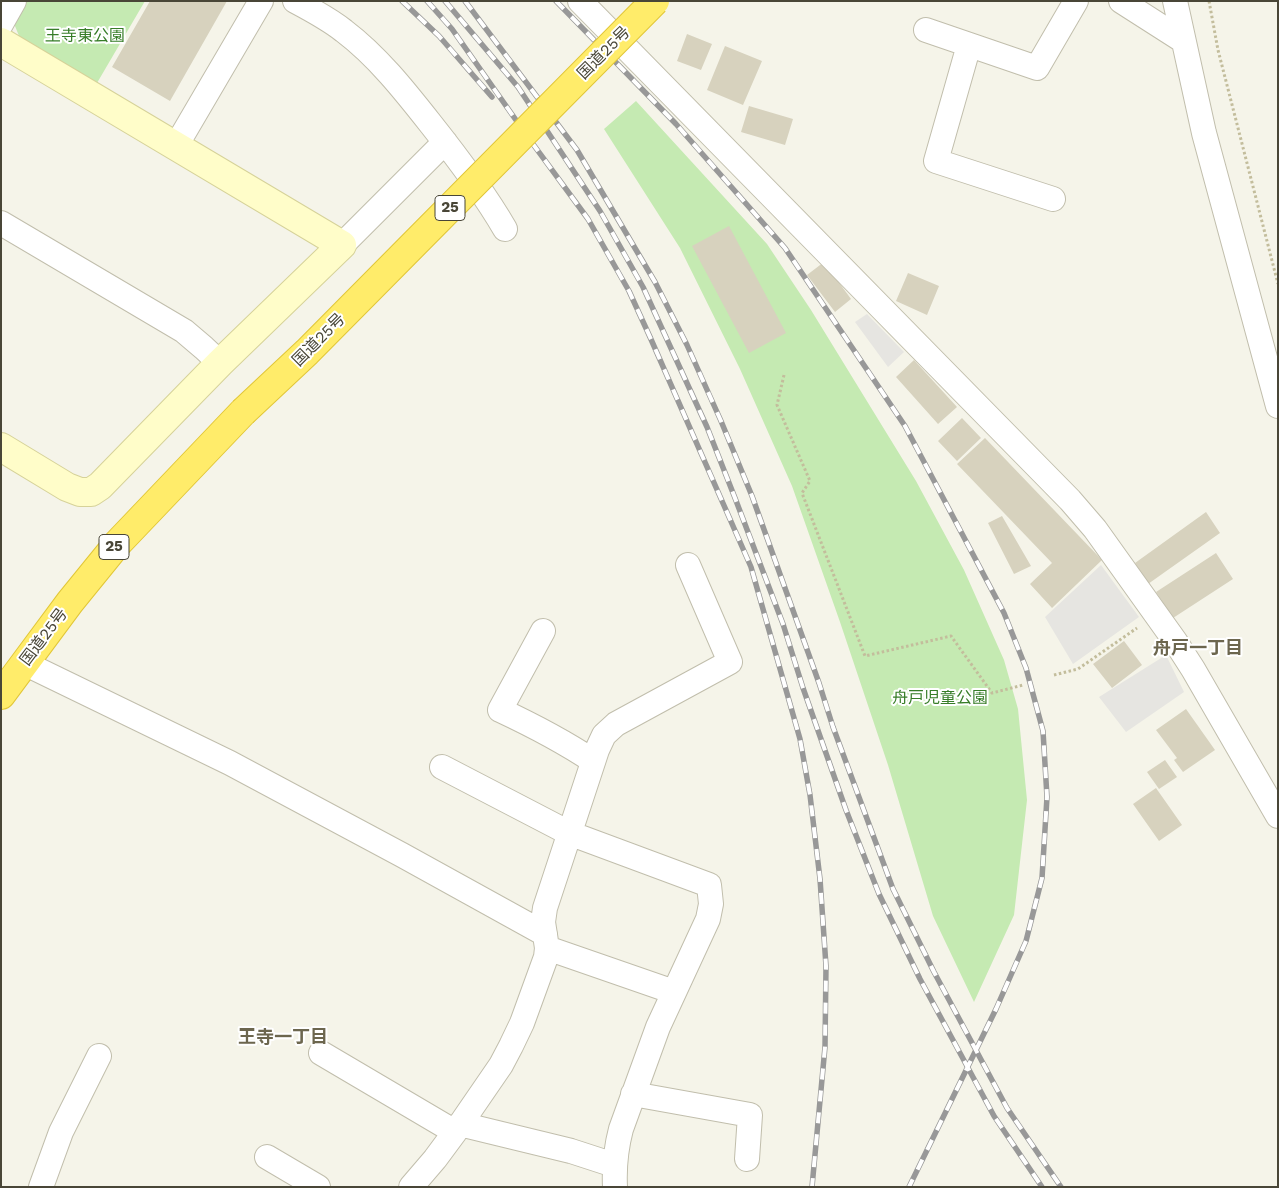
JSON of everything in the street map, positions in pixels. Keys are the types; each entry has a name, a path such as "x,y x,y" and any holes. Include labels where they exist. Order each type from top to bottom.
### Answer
{"highway":[{"name":"国道25号","path":"1,695 118,542 243,412 307,352 655,1"}],"street":[{"path":"1,24 14,1"},
{"path":"176,146 261,1"},
{"path":"294,1 328,19 358,43 390,74 485,195 505,229"},
{"path":"580,1 1070,500 1095,528 1193,669 1278,816"},
{"path":"926,30 1037,68 1076,1"},
{"path":"1121,1 1182,40"},
{"path":"1175,1 1182,40 1204,133 1278,406"},
{"path":"1,42 342,244"},
{"path":"969,45 936,161 1052,199"},
{"path":"1,448 67,487 80,492 91,492 100,486 220,363 445,142"},
{"path":"1,223 184,332 220,363"},
{"path":"411,1187 458,1128 501,1065 522,1023 546,941 543,922 545,908 596,750 604,735 616,724 730,662 688,565"},
{"path":"543,632 500,710 544,730 593,761"},
{"path":"24,663 230,763 402,855 546,941 674,992"},
{"path":"321,1053 458,1128 571,1151 614,1176 617,1144 633,1094 658,1027 708,919 711,904 709,885 569,833 442,767"},
{"path":"41,1187 61,1132 99,1056"},
{"path":"633,1094 750,1115 747,1159"},
{"path":"267,1157 318,1187"}],"path":[{"path":"1209,1 1218,50 1278,284"},
{"path":"784,375 777,405 810,481 802,493 865,656 950,636 992,693 1023,685"},
{"path":"1054,676 1078,669 1156,615"}],"green space":[{"name":"王寺東公園","path":"24,1 145,1 97,83 19,36 13,21"},
{"name":"舟戸児童公園","path":"636,101 767,244 811,310 916,481 964,570 1004,660 1018,709 1027,800 1014,915 974,1002 933,916 888,765 792,486 740,369 680,248 604,129"}],"shaded area":[{"path":"867,314 904,352 888,367 855,322"},
{"path":"1101,565 1139,617 1073,664 1045,617"},
{"path":"1166,655 1184,692 1126,732 1099,697"}],"building":[{"path":"150,1 227,1 170,101 112,67"},
{"path":"687,34 712,44 701,70 677,61"},
{"path":"725,46 762,61 743,105 707,90"},
{"path":"749,106 793,119 785,145 741,132"},
{"path":"729,226 786,333 749,353 692,246"},
{"path":"824,262 851,299 835,312 807,275"},
{"path":"908,273 939,286 927,315 896,301"},
{"path":"914,360 957,407 938,424 896,377"},
{"path":"962,418 981,438 957,461 938,441"},
{"path":"985,438 1102,560 1052,608 1030,584 1052,563 957,464"},
{"path":"1206,512 1220,533 1148,584 1135,563"},
{"path":"1002,516 1031,566 1014,574 988,523"},
{"path":"1216,553 1233,579 1173,618 1156,592"},
{"path":"1124,641 1142,665 1112,688 1093,664"},
{"path":"1186,709 1215,750 1183,772 1174,760 1177,758 1156,730"},
{"path":"1165,760 1177,777 1159,789 1147,772"},
{"path":"1156,788 1182,825 1159,841 1133,804"}],"railway":[{"path":"402,1 439,36 492,97"},
{"path":"427,1 452,29 588,219 629,291 751,567 800,739 810,795 820,879 826,966 825,1047 812,1187"},
{"path":"445,1 518,87 600,211 643,287 707,427 735,498 783,624 803,688 846,810 879,894 920,979 994,1116 1042,1187"},
{"path":"465,1 577,150 655,282 687,345 752,496 833,727 893,889 934,972 1007,1108 1061,1187"},
{"path":"556,1 676,124 785,248 905,426 1004,613 1026,668 1043,731 1047,797 1042,878 1026,941 996,1009 909,1187"}],"district":[{"name":"舟戸一丁目","path":"1198,649"},
{"name":"王寺一丁目","path":"283,1038"}]}
